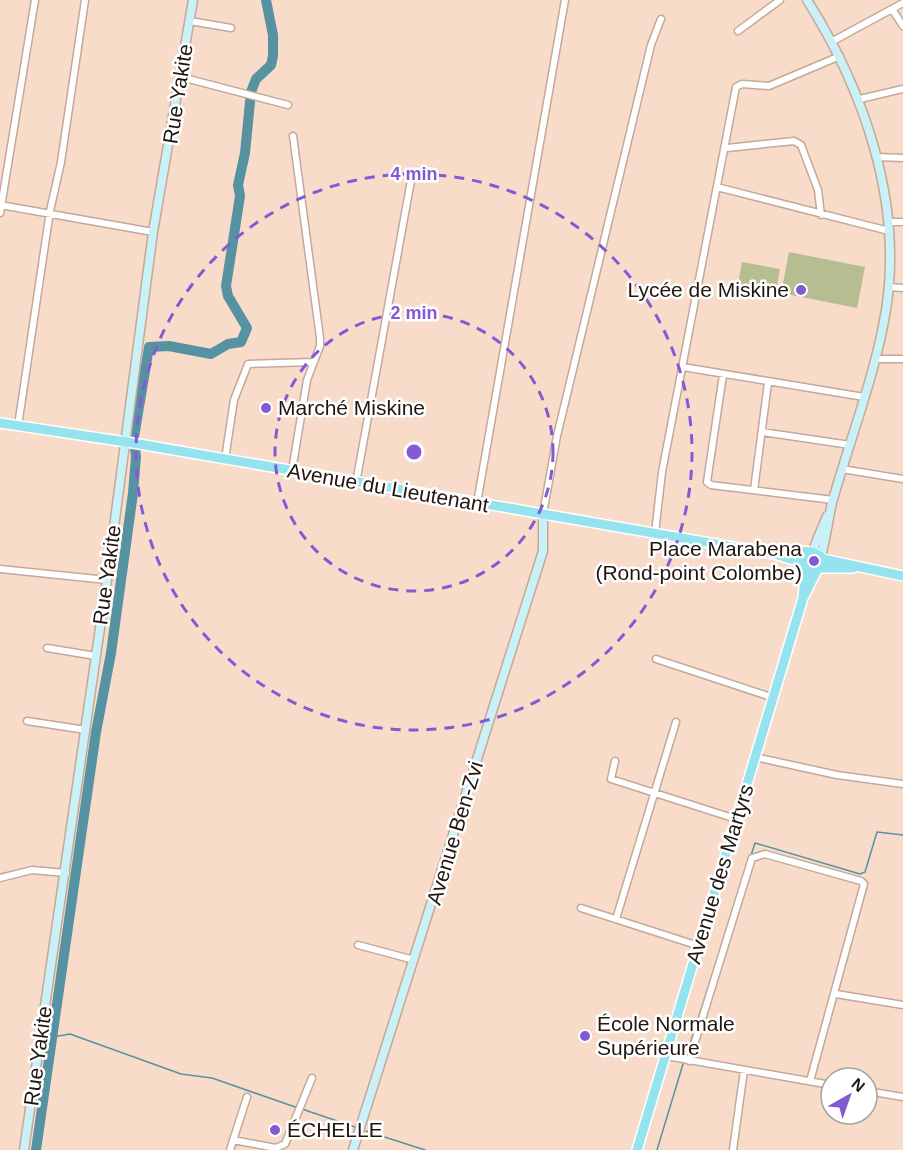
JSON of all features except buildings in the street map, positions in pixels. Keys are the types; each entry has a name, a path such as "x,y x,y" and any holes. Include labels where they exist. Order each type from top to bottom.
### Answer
{"main road":[{"name":"Rue Yakite","path":"24,1150 66,873 153,232 194,0"},
{"name":"Avenue des Martyrs","path":"637,1150 803,598 820,563 830,510 876,359 889,287 889,226 877,158 860,99 833,41 807,0"},
{"name":"Avenue du Lieutenant","path":"0,423 139,444 776,554 805,565 809,570 820,563"},
{"name":"Avenue des Martyrs","path":"803,598 805,565 830,510"},
{"name":"Avenue Ben-Zvi","path":"353,1150 543,551 543,514"},
{"name":"Avenue du Lieutenant","path":"776,554 793,551 810,553"},
{"path":"810,553 820,563 841,561 855,567 903,576"}],"street":[{"path":"0,213 35,0"},
{"path":"18,426 85,0"},
{"path":"477,504 565,0"},
{"path":"738,31 780,0"},
{"path":"833,41 903,3"},
{"path":"892,9 903,26"},
{"path":"543,514 560,426 651,45 661,19"},
{"path":"190,21 231,28"},
{"path":"655,533 662,472 739,85 768,86 840,56"},
{"path":"180,77 288,105"},
{"path":"860,99 903,89"},
{"path":"292,471 307,380 320,338 293,136"},
{"path":"727,148 794,141 801,145 818,190 821,215"},
{"path":"877,158 903,158"},
{"path":"356,483 412,175"},
{"path":"717,187 821,215 889,226 903,222"},
{"path":"1,205 153,232"},
{"path":"889,287 903,288"},
{"path":"876,359 903,359"},
{"path":"225,459 234,400 248,364 313,362"},
{"path":"683,367 768,383 864,397"},
{"path":"723,375 706,478 711,485 833,500"},
{"path":"754,489 768,383"},
{"path":"762,432 850,445"},
{"path":"842,469 903,479"},
{"path":"0,569 107,580"},
{"path":"47,648 96,656"},
{"path":"656,659 774,698"},
{"path":"27,721 86,730"},
{"path":"616,919 652,793 676,722"},
{"path":"755,757 837,774 903,784"},
{"path":"615,761 611,779 736,819"},
{"path":"689,1061 752,858 756,854 765,854 861,881 864,884 836,994 810,1081"},
{"path":"0,878 32,870 66,873"},
{"path":"581,908 699,946"},
{"path":"358,945 414,960"},
{"path":"836,994 903,1005"},
{"path":"666,1056 819,1083"},
{"path":"733,1150 744,1070"},
{"path":"233,1140 276,1148 285,1144 312,1078"},
{"path":"879,1093 903,1097"},
{"path":"230,1150 247,1097"}],"green space":[{"path":"789,252 865,267 857,308 781,293"},
{"path":"742,262 780,269 776,291 738,284"}],"waterway":[{"path":"36,1150 96,732 111,653 133,493 136,457 134,437 149,347 169,346 211,354 228,344 241,342 247,328 228,296 226,286 240,196 238,185 245,153 251,92 256,79 271,65 273,56 273,35 266,0"},
{"path":"686,1056 755,843 860,874 865,872 877,832 903,835"},
{"path":"53,1037 70,1034 181,1074 212,1078 298,1108"},
{"path":"657,1150 683,1064"},
{"path":"302,1109 358,1128"},
{"path":"366,1131 425,1150"}],"place":[{"name":"Lycée de Miskine","path":"801,290"},
{"name":"Marché Miskine","path":"266,408"},
{"name":"Place Marabena (Rond-point Colombe)","path":"814,561"},
{"name":"École Normale Supérieure","path":"585,1036"},
{"name":"ÉCHELLE","path":"275,1130"}]}
